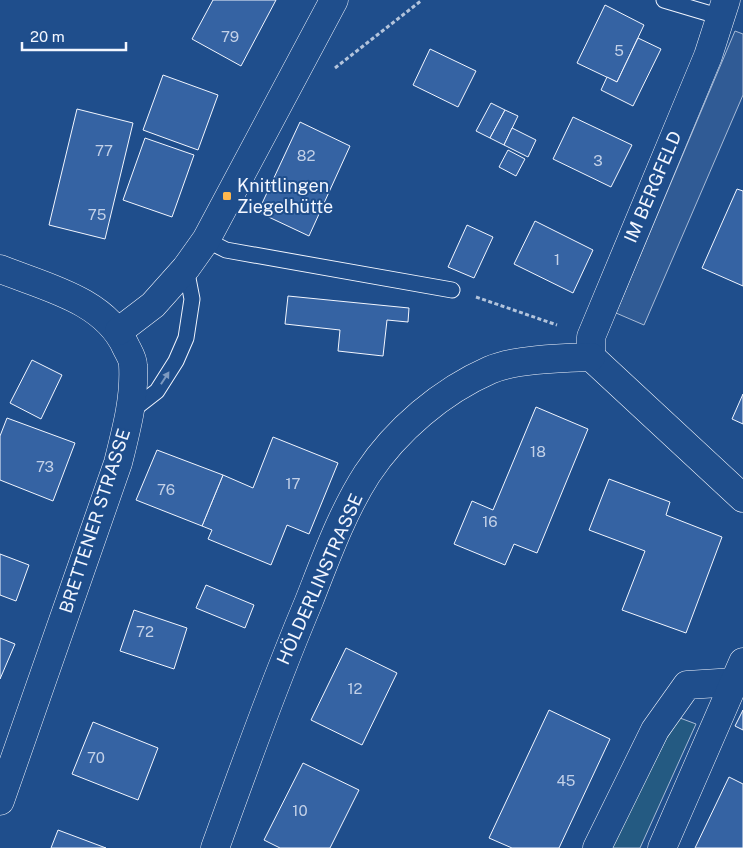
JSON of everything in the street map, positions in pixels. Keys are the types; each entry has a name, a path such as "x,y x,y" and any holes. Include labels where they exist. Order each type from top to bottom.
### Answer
{"street":[{"path":"0,269 71,297 99,312 119,331 153,305 186,268 206,240 334,0"},
{"name":"IM BERGFELD","path":"591,347 708,56 723,9"},
{"name":"BRETTENER STRASSE","path":"0,801 118,463 130,412 133,363 119,331"},
{"path":"591,347 743,498"},
{"name":"HÖLDERLINSTRASSE","path":"214,848 279,674 346,511 368,473 399,435 448,393 492,369 545,359 591,347"},
{"path":"596,848 656,730 687,684 739,672"},
{"path":"662,848 739,672"}],"lane":[{"name":"IM BERGFELD","path":"664,0 723,9"},
{"path":"206,240 226,250 452,290"},
{"path":"130,412 157,391 176,362 186,338 192,300 186,268"}],"path":[{"path":"296,70 314,80 330,72 422,0"},
{"path":"492,302 591,347"}],"shaded area":[{"path":"735,31 743,34 743,95 644,325 616,313"},
{"path":"680,718 696,724 640,848 611,848 666,739"}],"building":[{"path":"213,0 276,0 241,66 192,39"},
{"path":"605,5 644,25 617,82 577,63"},
{"path":"638,38 661,49 633,106 601,90 607,77 617,82"},
{"path":"430,49 476,71 458,107 413,85"},
{"path":"163,75 218,95 198,150 143,130"},
{"path":"491,103 505,110 490,138 476,131"},
{"path":"77,109 133,123 105,239 49,225"},
{"path":"505,110 518,116 504,145 490,138"},
{"path":"573,117 632,145 611,187 553,159"},
{"path":"300,122 350,146 309,236 258,212"},
{"path":"512,128 536,140 528,157 504,145"},
{"path":"145,138 194,155 172,217 123,200"},
{"path":"508,150 525,159 516,176 499,167"},
{"path":"737,189 743,191 743,286 702,268"},
{"path":"535,221 593,250 573,293 514,264"},
{"path":"467,225 493,237 474,278 448,267"},
{"path":"288,296 409,308 408,322 387,320 383,356 338,351 340,330 285,324"},
{"path":"32,360 62,375 41,419 10,403"},
{"path":"743,394 743,424 732,419"},
{"path":"536,407 588,429 537,553 514,544 505,565 454,544 472,501 493,510"},
{"path":"7,418 75,443 53,501 0,480 0,436"},
{"path":"273,437 338,463 309,534 287,525 271,565 208,539 212,530 202,526 223,475 253,488"},
{"path":"157,450 223,475 202,526 136,500"},
{"path":"609,479 670,502 666,515 722,537 686,633 622,610 645,551 589,530"},
{"path":"0,554 29,565 16,601 0,595"},
{"path":"206,585 254,605 245,628 196,608"},
{"path":"134,610 187,628 174,669 120,651"},
{"path":"0,638 15,644 0,679"},
{"path":"346,648 397,673 362,745 311,720"},
{"path":"549,710 610,739 559,848 512,848 489,838"},
{"path":"743,710 743,730 735,726"},
{"path":"93,722 158,748 138,800 72,774"},
{"path":"303,763 359,790 330,848 280,848 264,840"},
{"path":"729,777 743,784 743,848 695,848"},
{"path":"58,830 106,848 51,848"}],"place":[{"name":"Knittlingen Ziegelhütte","path":"227,196"}]}
